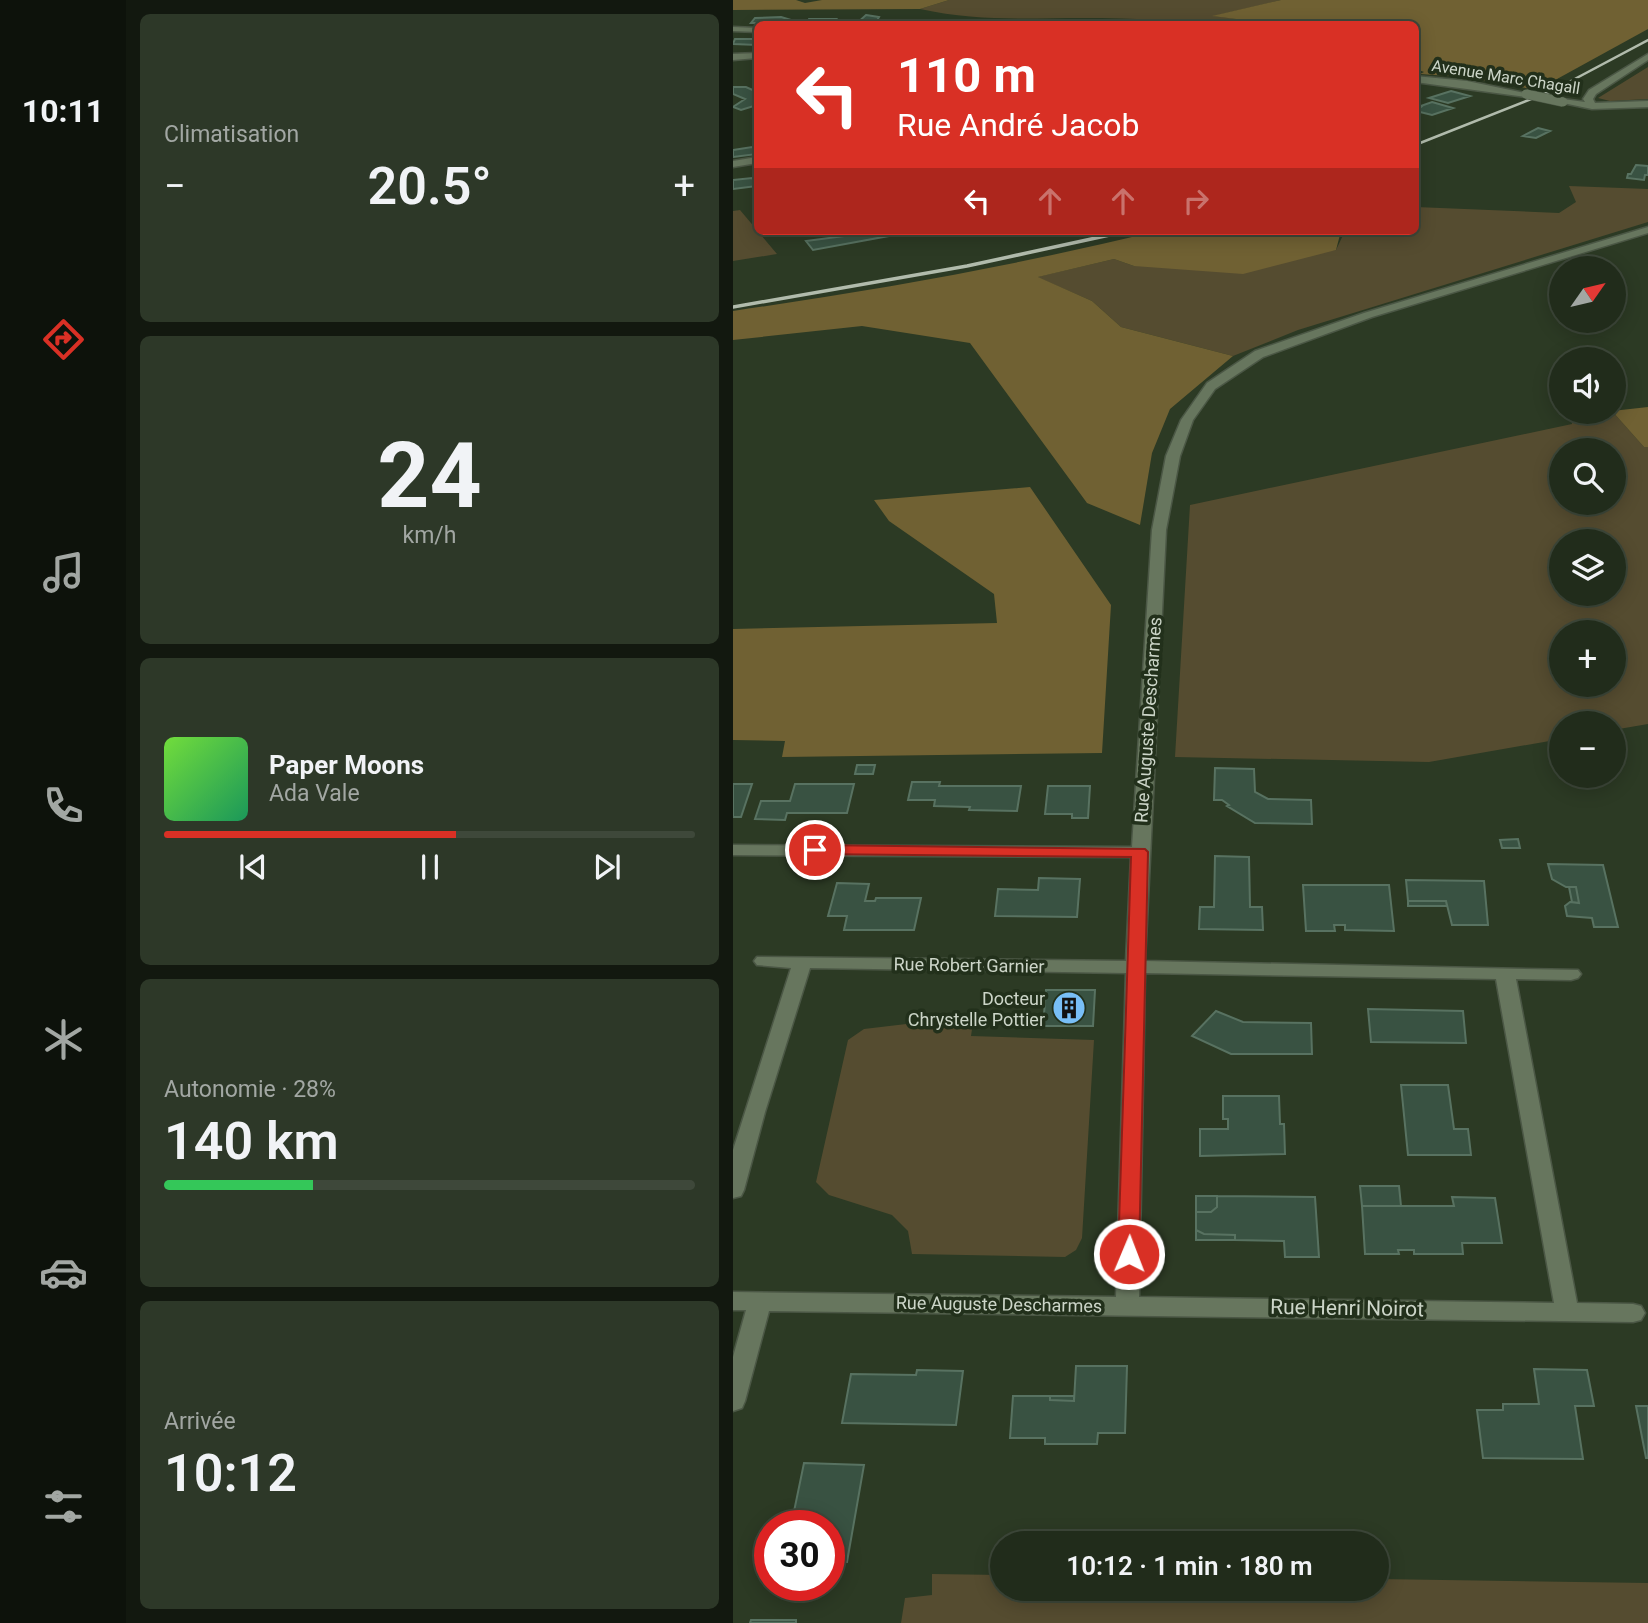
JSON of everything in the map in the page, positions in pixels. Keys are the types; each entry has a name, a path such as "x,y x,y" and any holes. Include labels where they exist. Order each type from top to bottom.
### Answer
{"street":[{"path":"733,29 754,30"},
{"path":"733,57 754,56"},
{"path":"1592,106 1588,99 1592,92 1648,56"},
{"name":"Avenue Marc Chagall","path":"1419,79 1508,90 1592,106 1648,104"},
{"path":"733,164 754,160"},
{"name":"Rue Auguste Descharmes","path":"733,1301 1127,1306 1139,852 1148,751 1159,530 1173,456 1187,420 1211,386 1259,354 1311,334 1648,230"},
{"path":"733,850 1139,852"},
{"name":"Rue Robert Garnier","path":"765,961 1136,969"},
{"path":"733,1190 754,1112 802,962"},
{"path":"1136,969 1571,974"},
{"path":"1505,974 1567,1311"},
{"path":"733,1401 760,1301"},
{"name":"Rue Henri Noirot","path":"1127,1306 1633,1313"}],"shaded area":[{"path":"733,0 796,0 805,3 822,0 949,0 920,9 733,10"},
{"path":"949,0 1281,0 1214,16 1253,21 989,18 920,9"},
{"path":"1281,0 1648,0 1648,29 1537,90 1465,77 1420,74 1424,72 1419,70 1419,21 1253,21 1212,16"},
{"path":"1648,67 1648,99 1610,101 1598,98"},
{"path":"1569,186 1648,189 1648,222 1298,330 1233,356 1121,327 1092,301 1037,277 1114,259 1134,266 1336,250 1343,235 1419,235 1419,207 1559,213 1576,202"},
{"path":"740,210 754,227 754,235 761,235 777,254 733,261 733,211"},
{"path":"1138,235 1340,235 1336,250 1243,274 1134,266 1114,259 1038,277 1092,301 1121,327 1233,356 1170,409 1152,453 1140,525 1087,503 970,343 862,326 733,340 733,311 839,295 1051,255"},
{"path":"1648,407 1648,447 1644,447 1624,424 1626,424 1626,409"},
{"path":"1572,424 1624,424 1644,447 1648,447 1648,724 1626,728 1626,711 1549,711 1549,741 1429,762 1175,757 1190,505"},
{"path":"1030,487 1111,605 1102,753 782,757 785,741 733,740 733,629 997,623 994,594 889,521 874,500"},
{"path":"974,1016 971,1036 1094,1040 1082,1238 1076,1250 1065,1257 912,1254 908,1231 892,1215 829,1195 816,1182 848,1040 864,1029"},
{"path":"932,1574 990,1575 990,1601 1389,1601 1389,1579 1648,1583 1648,1623 901,1623 905,1598 932,1595"}],"building":[{"path":"866,15 879,17 877,21 859,21"},
{"path":"781,17 791,20 751,23 755,18"},
{"path":"809,19 836,19 834,21 808,21"},
{"path":"735,39 754,39 754,45 733,44"},
{"path":"733,87 746,87 754,91 754,106 741,110 733,107 745,99 733,94"},
{"path":"1451,91 1470,96 1448,103 1429,98"},
{"path":"1432,102 1453,108 1432,115 1419,112 1419,107"},
{"path":"1538,128 1550,131 1536,138 1523,136"},
{"path":"752,147 754,154 733,157 733,150"},
{"path":"1636,165 1648,166 1648,175 1645,175 1644,180 1627,178"},
{"path":"752,178 754,186 733,189 733,180"},
{"path":"852,235 894,235 813,250 806,241"},
{"path":"857,765 875,765 873,774 855,774"},
{"path":"1215,768 1254,769 1255,792 1268,799 1311,800 1312,824 1255,823 1222,800 1214,800"},
{"path":"912,782 940,782 939,786 1021,786 1017,811 969,810 970,807 934,806 935,800 908,800"},
{"path":"733,784 752,784 741,817 733,817"},
{"path":"795,784 854,784 847,813 787,813 785,820 755,819 761,801 790,801"},
{"path":"1048,786 1090,786 1088,818 1072,818 1072,814 1045,814"},
{"path":"1518,839 1520,848 1502,848 1500,840"},
{"path":"1215,856 1249,857 1250,907 1262,907 1263,930 1199,929 1200,907 1214,907"},
{"path":"1548,864 1603,865 1618,927 1594,927 1592,918 1567,916 1565,906 1570,902 1579,903 1576,887 1566,887 1552,879"},
{"path":"1039,878 1080,879 1077,917 995,916 998,889 1038,890"},
{"path":"1406,880 1484,881 1488,925 1452,925 1446,901 1408,901"},
{"path":"837,883 869,884 865,901 875,901 876,898 921,898 914,930 844,930 847,916 828,916"},
{"path":"1303,885 1389,885 1394,931 1345,930 1345,925 1334,925 1335,931 1306,931"},
{"path":"1569,887 1576,887 1579,903 1572,902"},
{"path":"1408,901 1446,901 1447,906 1408,906"},
{"name":"Docteur Chrystelle Pottier","path":"1046,990 1095,990 1093,1026 1043,1026"},
{"path":"1368,1009 1463,1011 1466,1043 1371,1042"},
{"path":"1216,1011 1243,1022 1311,1023 1312,1054 1231,1054 1192,1036"},
{"path":"1401,1085 1448,1085 1454,1129 1468,1129 1471,1155 1408,1155"},
{"path":"1223,1096 1279,1096 1285,1154 1200,1156 1200,1129 1228,1129 1228,1119 1223,1119"},
{"path":"1360,1186 1399,1186 1401,1206 1362,1206"},
{"path":"1196,1196 1217,1196 1217,1207 1211,1212 1196,1212"},
{"path":"1217,1196 1315,1197 1319,1257 1285,1257 1284,1241 1235,1240 1235,1235 1204,1234 1196,1230 1196,1212 1211,1212 1217,1207"},
{"path":"1452,1197 1495,1198 1502,1243 1462,1243 1463,1254 1414,1254 1414,1250 1398,1250 1399,1254 1365,1254 1362,1206 1454,1206"},
{"path":"1196,1230 1204,1234 1235,1235 1235,1240 1196,1240"},
{"path":"1076,1366 1127,1366 1125,1433 1098,1433 1097,1444 1045,1444 1045,1438 1010,1438 1013,1396 1050,1396 1050,1400 1074,1401"},
{"path":"1534,1369 1587,1370 1594,1406 1575,1406 1583,1459 1483,1458 1477,1410 1503,1410 1503,1404 1539,1404"},
{"path":"917,1370 963,1371 956,1425 842,1423 851,1374 916,1375"},
{"path":"1050,1396 1074,1396 1074,1401 1050,1400"},
{"path":"1636,1406 1648,1406 1648,1458 1646,1458"},
{"path":"804,1463 864,1465 847,1562 845,1510 794,1510"},
{"path":"751,1620 796,1620 796,1623 750,1623"}],"railway":[{"path":"1419,143 1554,90 1648,40"},
{"path":"733,307 967,266 1110,235"}],"place":[{"name":"Docteur Chrystelle Pottier","path":"1069,1008"}],"route":[{"path":"815,850 1139,852 1129,1254"}]}
